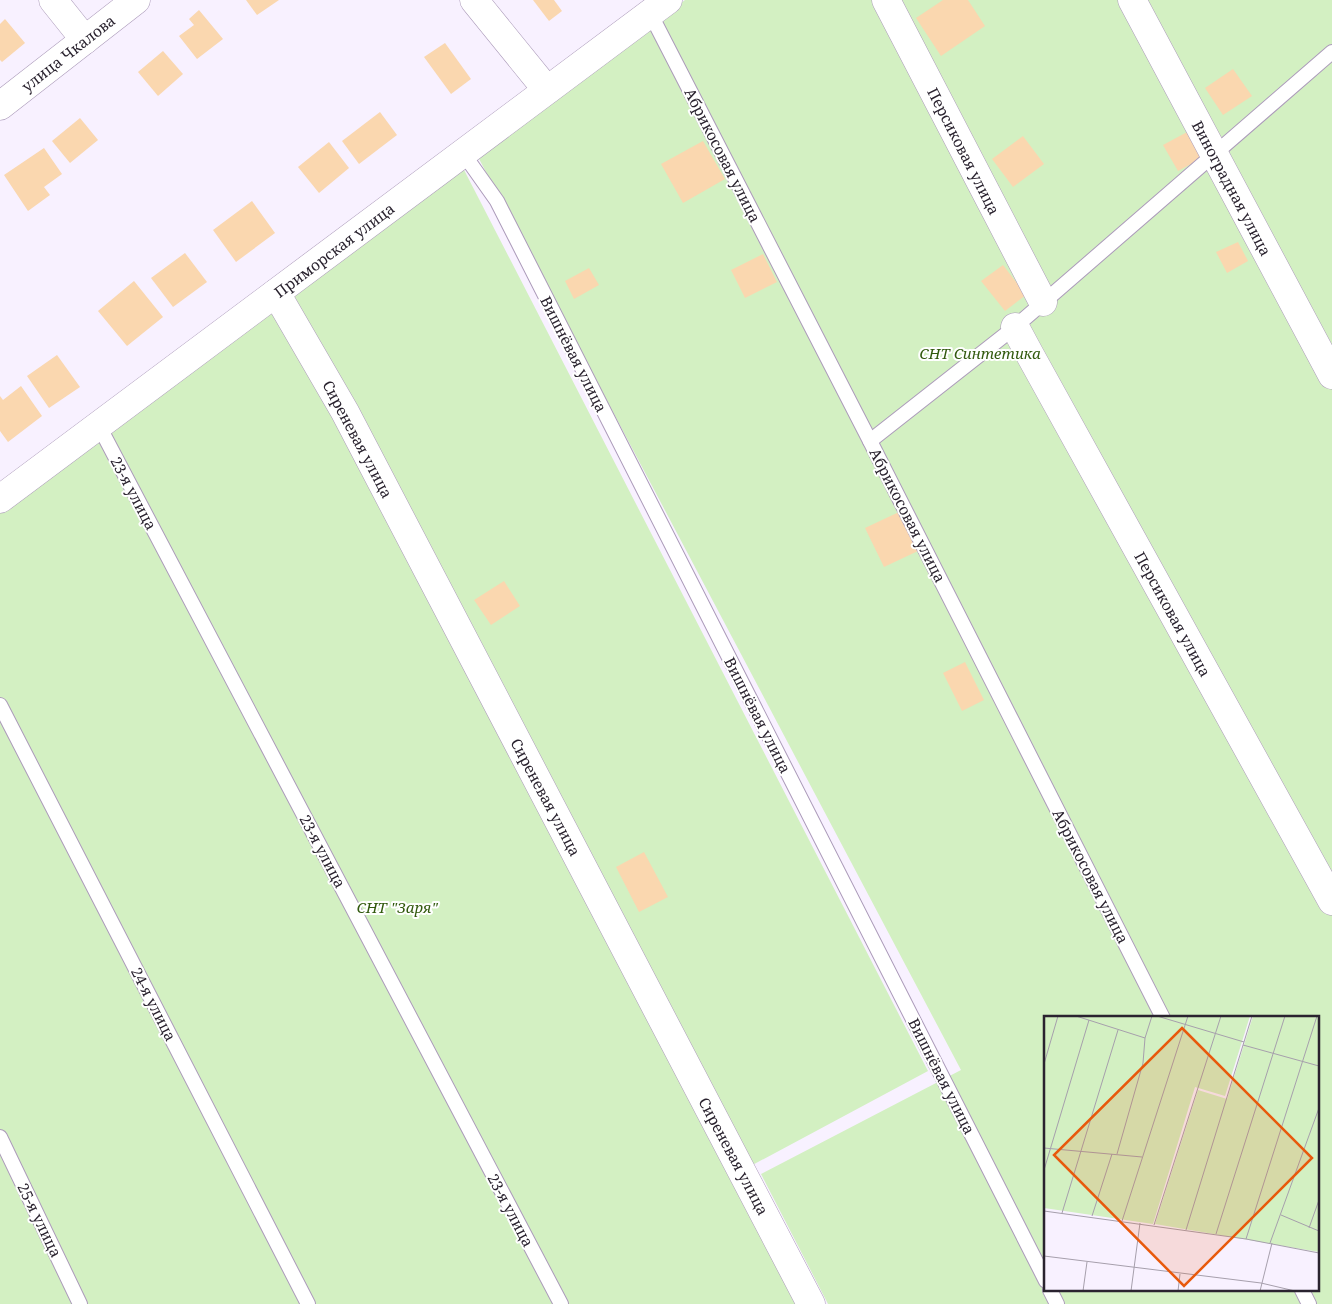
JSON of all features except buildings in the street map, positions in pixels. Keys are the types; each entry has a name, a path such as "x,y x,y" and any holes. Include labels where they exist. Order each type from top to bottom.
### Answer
{"street":[{"path":"53,0 85,40"},
{"name":"улица Чкалова","path":"0,106 136,0"},
{"path":"474,0 547,90"},
{"name":"Персиковая улица","path":"886,0 1043,302"},
{"name":"Виноградная улица","path":"1132,0 1332,376"},
{"name":"Приморская улица","path":"0,499 659,7"},
{"name":"Сиреневая улица","path":"276,293 345,412 812,1304"},
{"name":"Персиковая улица","path":"1015,326 1028,353 1332,901"}],"lane":[{"name":"Абрикосовая улица","path":"659,7 870,441 1162,1016"},
{"path":"870,441 1015,326 1332,52"},
{"name":"Вишнёвая улица","path":"463,153 497,202 1044,1277"},
{"name":"23-я улица","path":"98,426 561,1304"},
{"name":"24-я улица","path":"0,705 308,1304"},
{"name":"25-я улица","path":"0,1137 80,1304"},
{"path":"1051,1292 1057,1304"},
{"path":"1303,1292 1309,1304"}],"green space":[{"name":"СНТ Синтетика","path":"685,0 1332,0 1332,1304 828,1304 761,1174 961,1070 477,155"},
{"name":"СНТ \"Заря\"","path":"462,166 928,1071 732,1176 799,1304 0,1304 0,507"}]}
